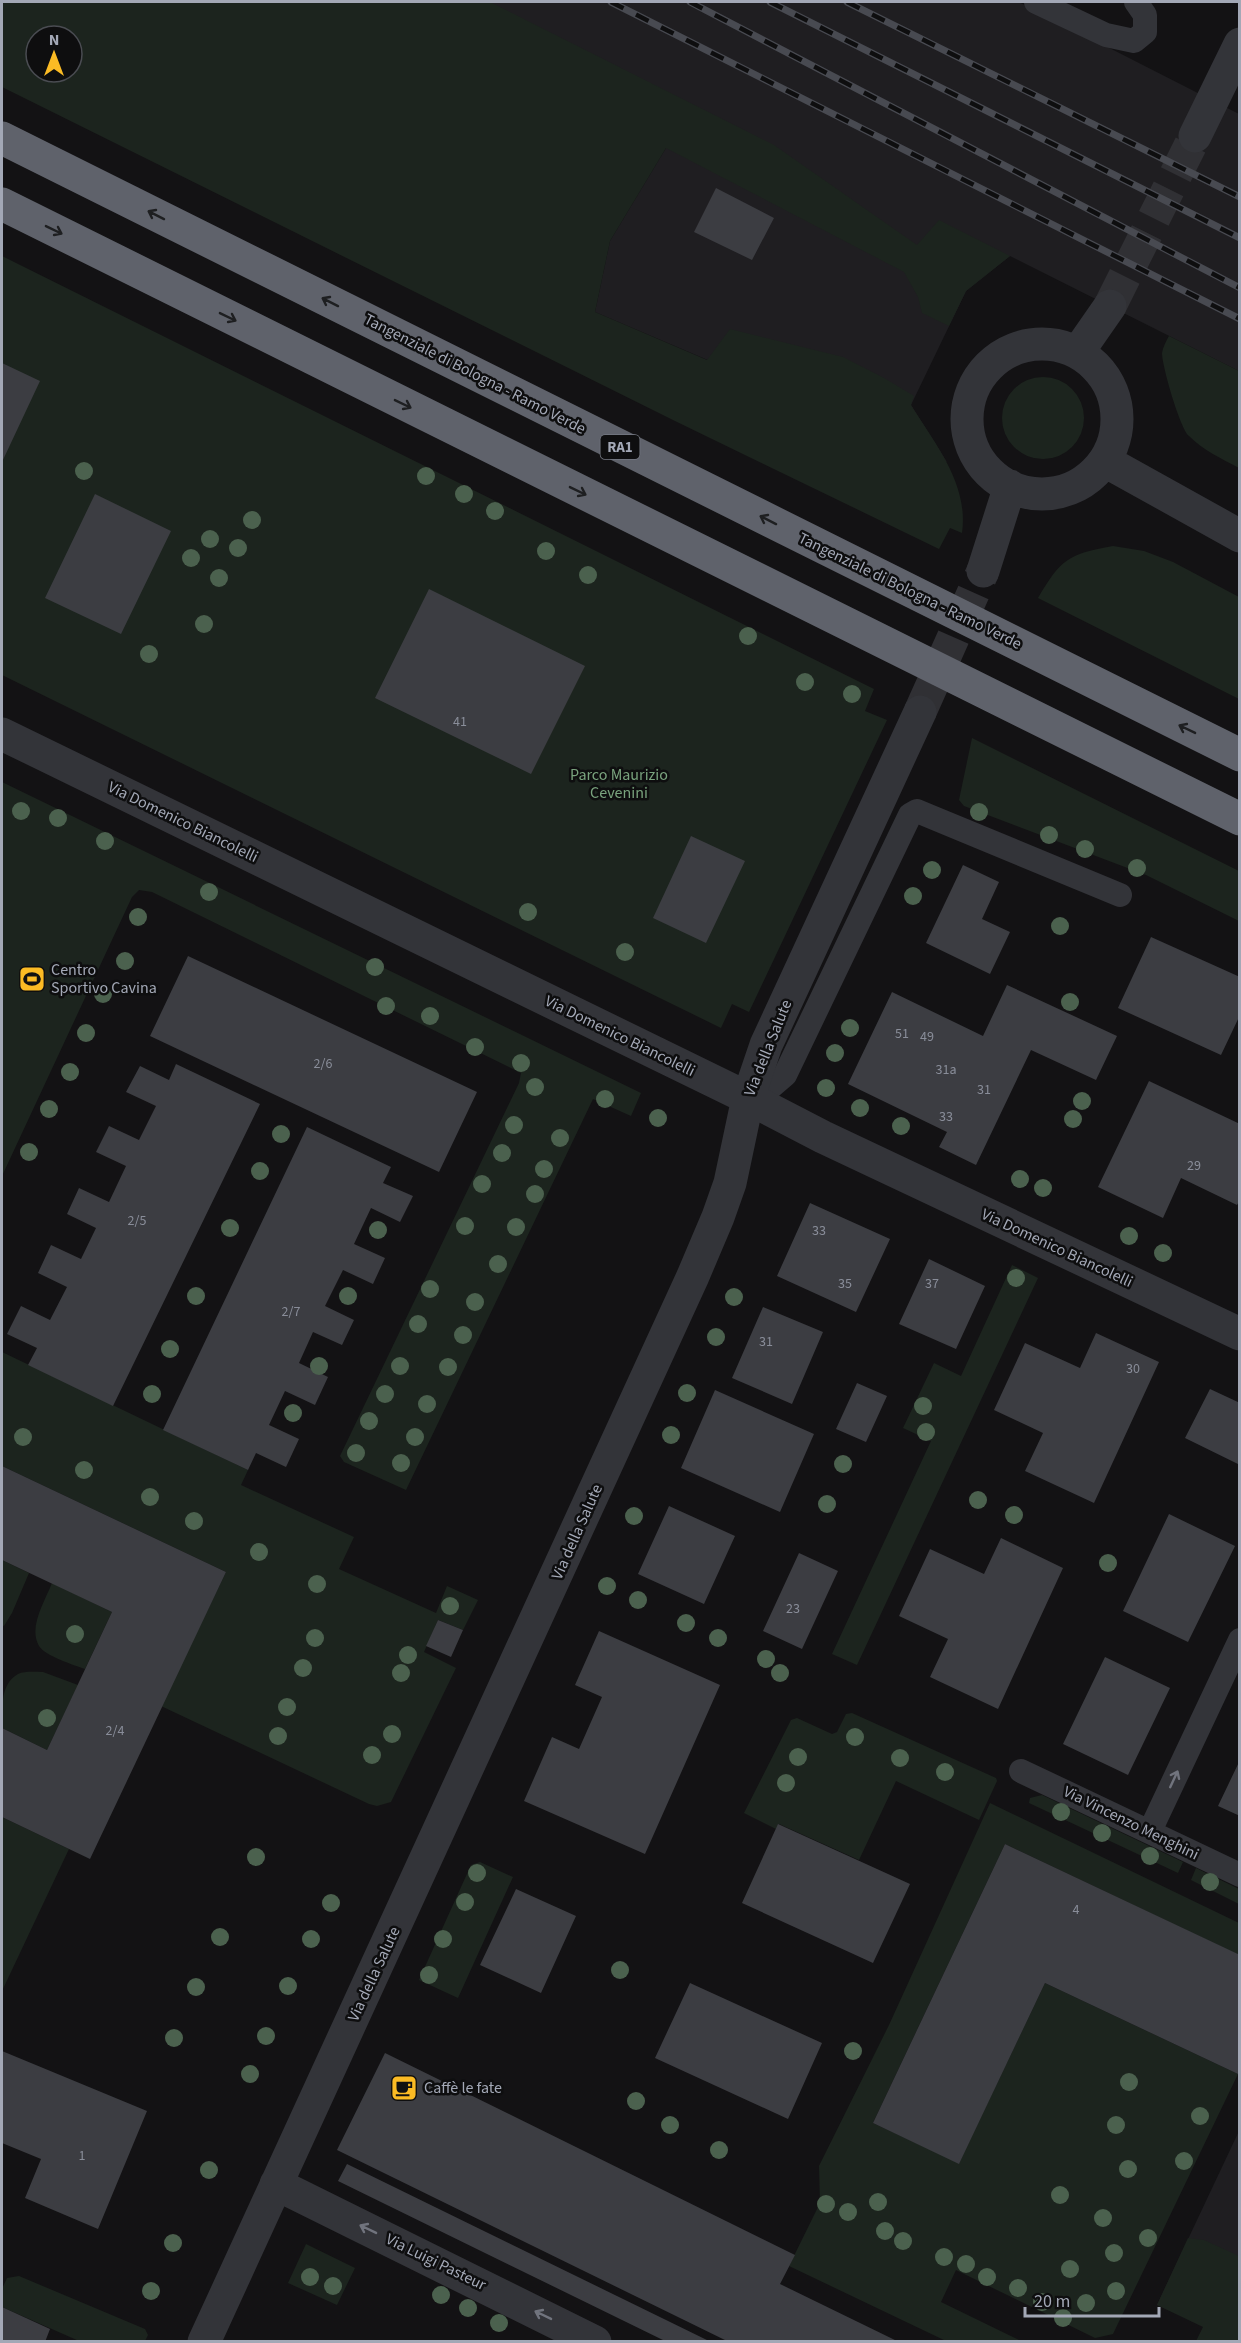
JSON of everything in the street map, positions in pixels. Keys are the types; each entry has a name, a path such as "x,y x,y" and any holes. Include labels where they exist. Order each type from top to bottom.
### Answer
{"highway":[{"name":"Tangenziale di Bologna - Ramo Verde","path":"2,138 1239,755"},
{"path":"2,204 1239,819"}],"street":[{"path":"1195,136 1239,44"},
{"path":"1078,352 1110,306"},
{"path":"1031,344 1055,344 1078,352 1098,368 1112,388 1118,412 1115,438 1105,460 1091,477 1072,488 1052,494 1030,493 1010,486 990,473 975,454 968,431 967,407 975,384 989,365 1008,351 1031,344"},
{"path":"1105,460 1239,536"},
{"path":"983,571 1010,486"},
{"name":"Via della Salute","path":"204,2342 698,1265 730,1183 748,1098 766,1045 920,712"},
{"name":"Via Domenico Biancolelli","path":"2,734 748,1098 823,1137 1239,1334"},
{"name":"Via Luigi Pasteur","path":"276,2184 595,2342"}],"lane":[{"path":"1036,2 1106,35 1134,41 1145,32 1145,15 1136,2"},
{"path":"748,1098 771,1087 785,1075 910,815 917,811 1120,895"},
{"path":"1150,1832 1239,1640"},
{"name":"Via Vincenzo Menghini","path":"1021,1771 1239,1875"}],"shaded area":[{"path":"490,2 1018,2 1027,6 1239,114 1239,371 1010,256 966,291 911,405 947,462 595,312 610,241 666,148"},
{"path":"1239,2131 1239,2341 1157,2305"}],"green space":[{"path":"2,2 490,2 774,145 917,245 939,220 1010,256 966,291 949,326 922,313 918,297 904,272 666,148 610,241 595,312 707,360 730,329 843,357 914,396 911,405 940,450 955,481 963,515 962,533 950,528 939,549 675,421 2,87"},
{"name":"Parco Maurizio Cevenini","path":"2,256 874,689 865,711 887,720 749,1012 732,1004 721,1028 2,675"},
{"path":"1169,336 1239,371 1239,468 1200,446 1185,431 1172,396 1163,360 1162,351"},
{"path":"1043,377 1059,380 1072,389 1081,402 1084,418 1081,434 1072,447 1059,456 1043,459 1027,456 1014,447 1005,434 1002,418 1005,402 1014,389 1027,380"},
{"path":"1113,546 1144,551 1173,562 1239,597 1239,699 1038,598 1053,575 1067,560 1086,552"},
{"path":"972,738 1239,871 1239,921 1146,875 964,806 959,800"},
{"path":"2,782 641,1093 631,1116 593,1099 406,1490 344,1462 340,1456 519,1083 521,1073 152,892 139,890 132,897 2,1176"},
{"path":"1012,1265 1038,1278 857,1665 832,1654 931,1441 903,1428 934,1363 961,1376"},
{"path":"2,1352 248,1470 241,1485 354,1537 339,1569 436,1613 447,1586 478,1600 463,1630 438,1620 424,1652 456,1668 391,1802 377,1806 369,1804 161,1706 226,1572 2,1466"},
{"path":"2,1560 29,1573 4,1626 2,1625"},
{"path":"52,1583 112,1612 85,1669 60,1660 42,1650 36,1639 36,1622"},
{"path":"43,1672 78,1685 47,1750 2,1728 3,1698 12,1678 20,1673"},
{"path":"852,1713 996,1778 997,1781 979,1820 896,1781 859,1860 779,1824 776,1829 744,1813 791,1720 797,1718 832,1734 837,1732 846,1714"},
{"path":"1042,1795 1183,1862 1178,1873 1029,1803 1030,1798"},
{"path":"990,1803 1239,1923 1239,1955 1005,1844 873,2123 959,2163 1045,1983 1238,2074 1113,2334 1095,2338 956,2270 941,2302 1021,2341 946,2341 789,2266 820,2203 819,2166 889,2025"},
{"path":"2,1817 69,1849 2,1991"},
{"path":"480,1862 513,1877 458,1998 419,1980 471,1865"},
{"path":"1196,1868 1239,1889 1239,1904 1191,1880"},
{"path":"1188,2238 1204,2240 1239,2256 1239,2341 1196,2341 1203,2327 1157,2305"},
{"path":"306,2244 355,2268 337,2305 288,2283"},
{"path":"19,2276 145,2329 148,2335 145,2341 79,2341 2,2307 2,2289 7,2278"}],"building":[{"path":"716,188 774,218 752,260 694,232"},
{"path":"2,363 40,381 2,462"},
{"path":"95,494 171,531 121,634 45,598"},
{"path":"429,589 585,666 531,774 375,698"},
{"path":"691,836 745,861 706,943 653,918"},
{"path":"963,865 999,882 982,919 1010,932 990,974 926,943"},
{"path":"1151,937 1240,977 1240,1015 1221,1055 1118,1008"},
{"path":"188,956 477,1092 439,1172 150,1036"},
{"path":"1007,985 1117,1036 1096,1080 1031,1050 976,1165 939,1147 947,1132 848,1084 892,992 983,1036"},
{"path":"176,1064 260,1104 113,1406 28,1365 37,1348 7,1334 21,1306 50,1320 67,1287 38,1273 51,1245 81,1259 96,1228 67,1214 79,1188 109,1202 126,1166 96,1152 109,1126 139,1140 156,1106 126,1092 140,1066 169,1080"},
{"path":"1149,1081 1240,1124 1240,1200 1237,1205 1181,1178 1163,1218 1098,1187"},
{"path":"307,1127 391,1167 383,1183 413,1196 400,1222 371,1208 354,1244 385,1258 373,1284 343,1270 325,1306 354,1320 342,1345 313,1332 299,1363 328,1377 315,1405 285,1391 269,1425 299,1439 286,1467 256,1453 248,1470 163,1430"},
{"path":"810,1203 890,1239 856,1312 777,1276"},
{"path":"929,1259 985,1286 956,1349 899,1324"},
{"path":"763,1307 823,1332 792,1404 732,1378"},
{"path":"1096,1333 1159,1362 1094,1503 1025,1471 1043,1433 994,1410 1025,1343 1080,1368"},
{"path":"857,1383 887,1396 866,1442 836,1429"},
{"path":"1210,1389 1240,1403 1240,1465 1185,1438"},
{"path":"715,1390 814,1434 780,1512 681,1468"},
{"path":"2,1466 226,1572 90,1859 2,1817 2,1728 47,1750 112,1612 2,1560"},
{"path":"669,1506 735,1536 704,1604 638,1574"},
{"path":"1169,1514 1235,1546 1188,1642 1123,1611"},
{"path":"1001,1538 1063,1568 998,1709 930,1677 948,1639 899,1616 930,1549 984,1574"},
{"path":"799,1553 838,1571 802,1649 763,1631"},
{"path":"438,1620 463,1630 451,1657 426,1646"},
{"path":"599,1631 720,1685 645,1854 524,1801 552,1737 579,1749 602,1697 575,1685"},
{"path":"1105,1657 1170,1688 1128,1775 1063,1744"},
{"path":"1240,1760 1240,1816 1218,1806"},
{"path":"778,1824 910,1884 873,1963 742,1903"},
{"path":"1005,1844 1240,1955 1238,2074 1045,1983 959,2164 873,2123"},
{"path":"516,1889 576,1916 541,1993 480,1965"},
{"path":"690,1983 822,2043 788,2119 655,2058"},
{"path":"2,2051 147,2111 98,2229 25,2198 41,2159 2,2143"},
{"path":"385,2053 795,2255 780,2284 899,2342 729,2342 337,2150"},
{"path":"347,2164 711,2342 667,2342 338,2181"},
{"path":"2,2307 50,2329 45,2342 2,2342"}],"tunnel":[{"path":"1110,306 1195,136"},
{"path":"920,712 983,571"}],"railway":[{"path":"611,2 1240,319"},
{"path":"690,2 1240,288"},
{"path":"770,2 1240,238"},
{"path":"847,2 1240,197"}],"place":[{"name":"Centro Sportivo Cavina","path":"32,979"},
{"name":"Caffè le fate","path":"404,2088"}]}
